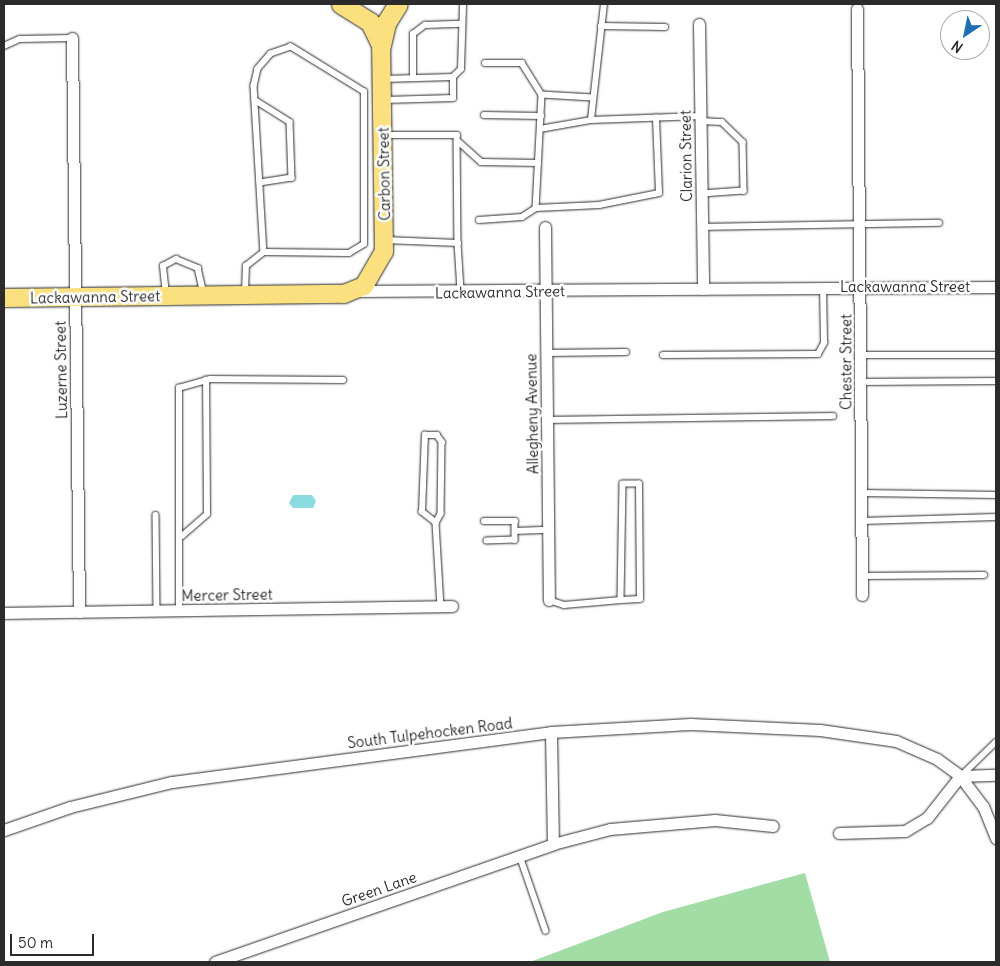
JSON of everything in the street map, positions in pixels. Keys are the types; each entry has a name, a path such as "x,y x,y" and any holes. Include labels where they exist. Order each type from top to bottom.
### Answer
{"highway":[{"path":"341,4 370,22 381,45"},
{"path":"381,45 386,23 398,4"}],"main road":[{"name":"Carbon Street","path":"354,291 376,272 385,240 381,45"},
{"name":"Lackawanna Street","path":"4,298 245,295 354,291"}],"street":[{"name":"Chester Street","path":"857,9 861,287 862,595"},
{"name":"Clarion Street","path":"699,24 703,289"},
{"name":"Luzerne Street","path":"72,38 79,612"},
{"name":"Allegheny Avenue","path":"545,227 549,600"},
{"name":"Lackawanna Street","path":"354,291 461,293 823,287 996,287"},
{"name":"Mercer Street","path":"4,613 446,607"},
{"name":"South Tulpehocken Road","path":"4,830 70,806 172,782 551,732 691,724 867,735 914,748 960,776"},
{"path":"551,732 553,844"},
{"path":"960,776 996,775"},
{"path":"839,833 905,831 927,818 960,776"},
{"path":"960,776 983,806 996,838"},
{"name":"Green Lane","path":"215,962 553,844 647,824 715,820 773,826"}],"lane":[{"path":"382,79 453,77 461,69 463,4"},
{"path":"591,120 604,4"},
{"path":"413,78 413,34 425,25 462,24"},
{"path":"601,26 665,27"},
{"path":"4,46 20,39 72,38"},
{"path":"245,295 246,266 264,252 349,253 364,244 364,92 291,47 280,47 258,69 255,100 264,252"},
{"path":"485,63 522,63 542,95 536,208"},
{"path":"383,100 453,98 453,77"},
{"path":"542,95 593,98"},
{"path":"255,100 290,122 292,178 260,184"},
{"path":"484,115 541,116"},
{"path":"479,220 522,217 536,208 599,205 659,193 656,118"},
{"path":"540,130 591,120 656,118 701,119 722,122 743,142 744,191 702,194"},
{"path":"383,135 458,138 481,162 538,162"},
{"path":"458,138 458,243 461,293"},
{"path":"702,227 939,223"},
{"path":"385,240 458,243"},
{"path":"166,296 163,266 176,259 198,268 204,295"},
{"path":"663,354 818,354 824,343 823,287"},
{"path":"546,353 626,352"},
{"path":"861,355 996,355"},
{"path":"182,536 207,514 206,380"},
{"path":"179,610 182,536 177,394 184,383 206,380 343,380"},
{"path":"861,382 996,381"},
{"path":"547,420 833,416"},
{"path":"436,523 422,512 425,435 437,435 442,442 441,514 436,523 446,607"},
{"path":"549,600 564,605 640,599 639,484 623,484 621,600"},
{"path":"862,493 996,495"},
{"path":"156,515 156,611"},
{"path":"862,520 996,517"},
{"path":"484,521 515,521 516,540 487,541"},
{"path":"515,531 548,530"},
{"path":"862,576 984,575"},
{"path":"960,776 996,742"},
{"path":"520,856 546,931"}],"green space":[{"path":"805,873 830,962 530,962 663,912"}],"water":[{"path":"293,495 312,495 316,501 313,508 293,508 289,503"}]}
